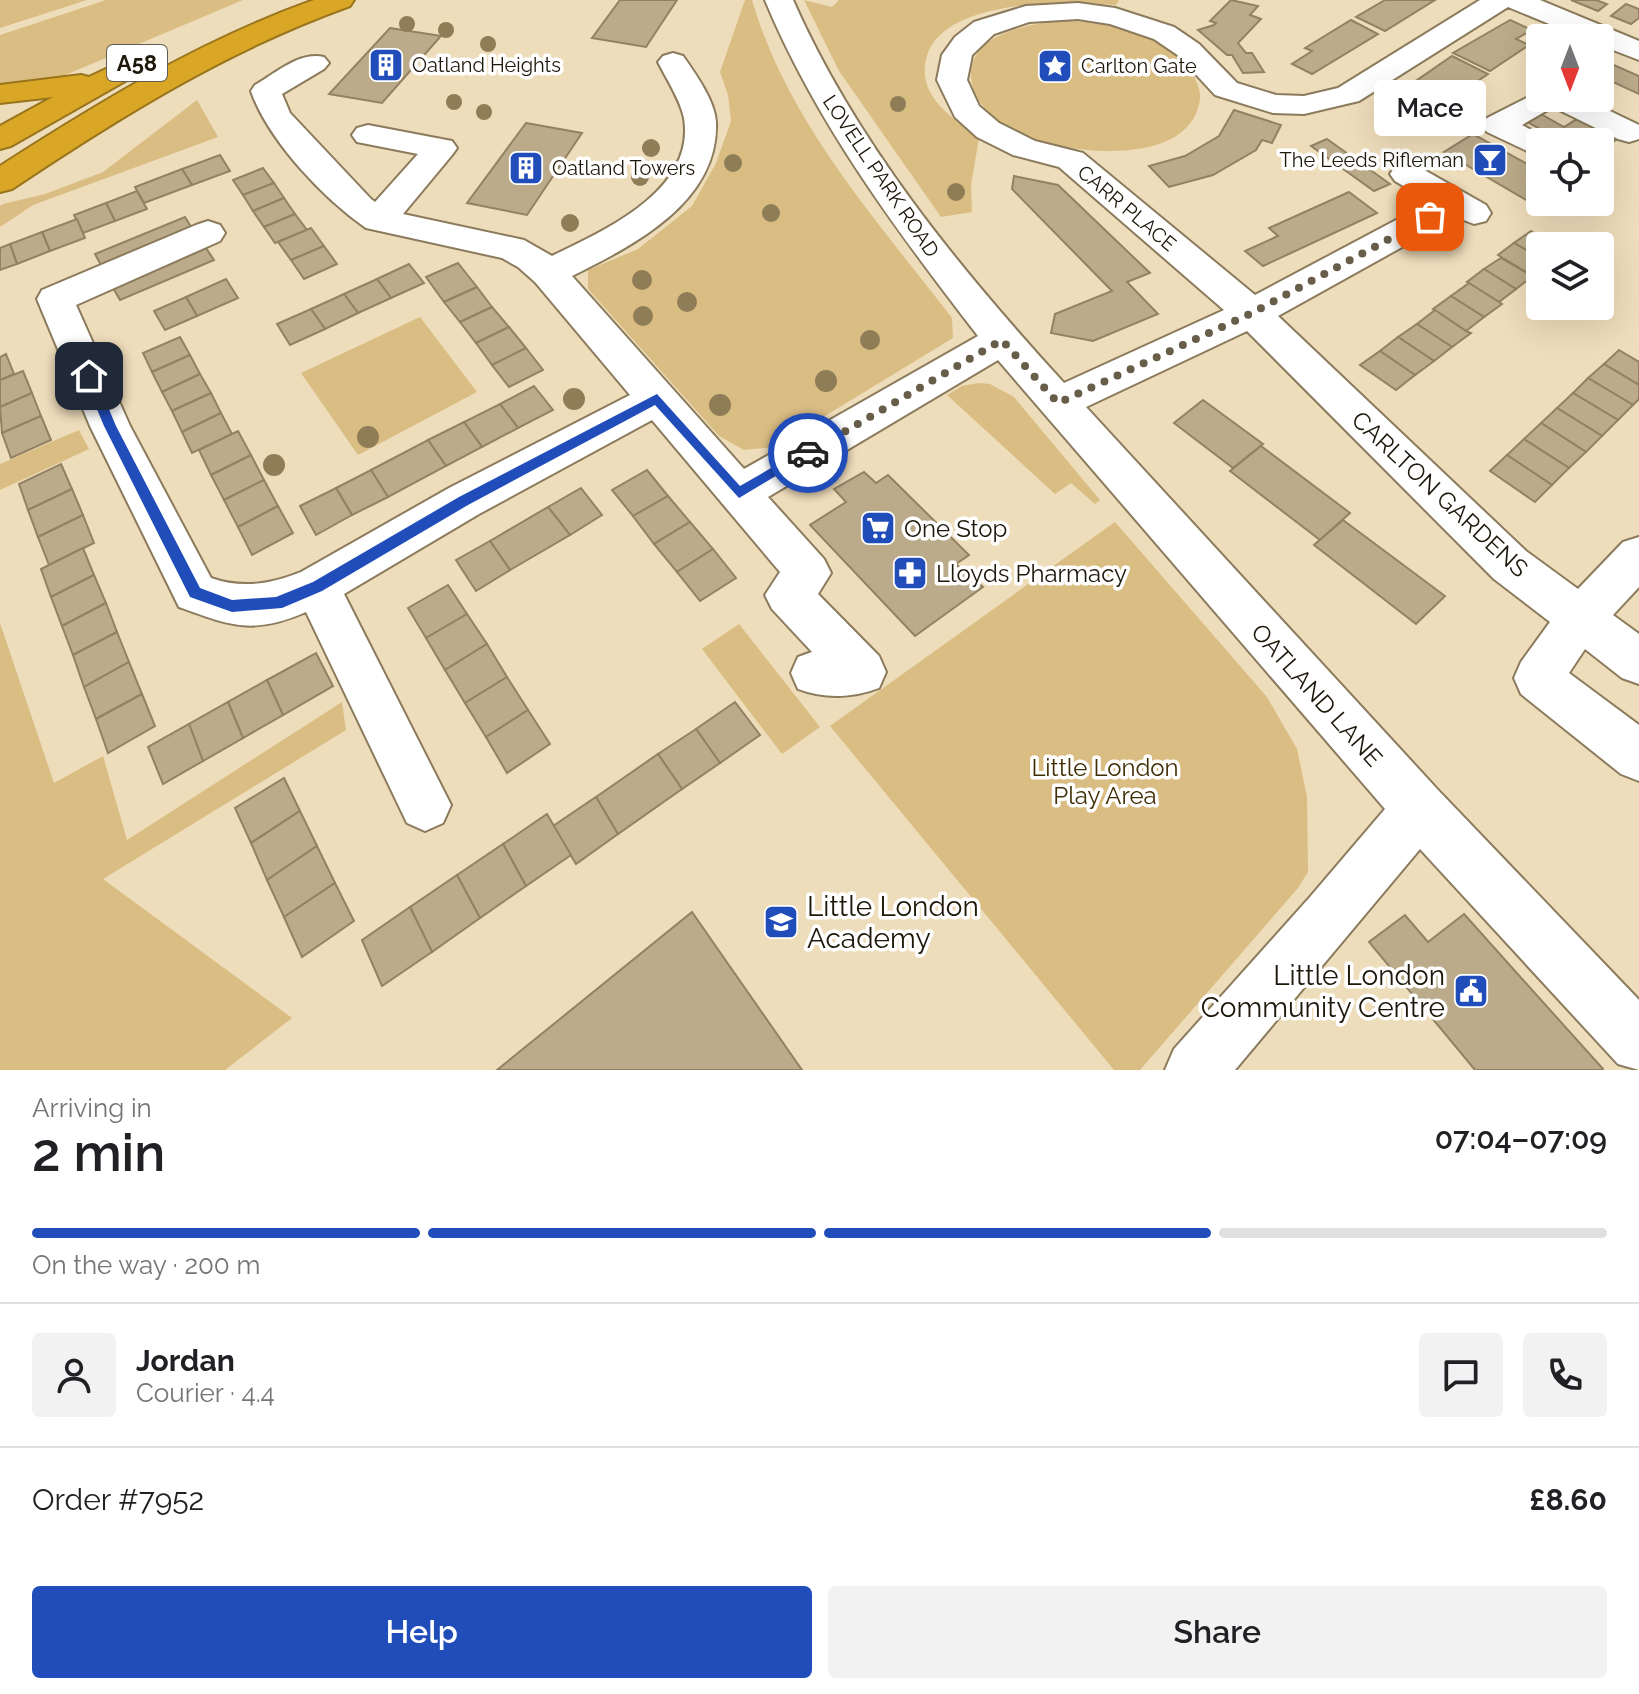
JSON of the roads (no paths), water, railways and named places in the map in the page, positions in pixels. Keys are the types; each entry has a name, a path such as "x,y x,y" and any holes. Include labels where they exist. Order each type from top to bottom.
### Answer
{"highway":[{"name":"A58","path":"0,139 98,81 280,0"},
{"name":"A58","path":"0,181 154,82 242,40 340,0"},
{"path":"0,94 98,81"}],"street":[{"name":"LOVELL PARK ROAD","path":"779,0 803,56 841,122 934,254 1002,340"},
{"name":"CARR PLACE","path":"1252,313 1071,160 1024,148 988,130 966,110 952,80 957,55 965,43 984,28 1026,14 1059,10 1158,17 1176,40 1202,62 1226,89 1246,98 1273,104 1304,105 1348,95 1499,0"},
{"path":"1516,0 1639,51"},
{"path":"548,273 630,231 664,206 693,163 700,121 673,62"},
{"path":"314,63 266,91 275,115 333,182 378,220 512,248 531,258 548,273 808,573 788,595 862,672 815,673"},
{"path":"1526,110 1498,125 1526,140"},
{"path":"1594,112 1634,128 1614,144"},
{"path":"368,135 441,148 378,220"},
{"path":"1058,403 1252,313 1465,208 1407,174"},
{"path":"208,233 55,299 110,426 195,593 232,606 277,603 317,586 464,501 657,399"},
{"name":"CARLTON GARDENS","path":"1252,313 1510,565 1639,662"},
{"name":"OATLAND LANE","path":"1002,340 1419,809 1639,1043"},
{"path":"739,493 1002,340"},
{"path":"1639,556 1580,618 1538,678 1639,756"},
{"path":"317,586 425,805"},
{"path":"1195,1070 1330,917 1419,809"}],"place":[{"name":"Oatland Heights","path":"386,65"},
{"name":"Carlton Gate","path":"1055,66"},
{"name":"The Leeds Rifleman","path":"1490,160"},
{"name":"Oatland Towers","path":"526,168"},
{"name":"Mace","path":"1430,217"},
{"name":"One Stop","path":"878,528"},
{"name":"Lloyds Pharmacy","path":"910,573"},
{"name":"Little London Academy","path":"781,922"},
{"name":"Little London Community Centre","path":"1471,991"}],"park label":[{"name":"Little London Play Area","path":"1105,781"}]}
